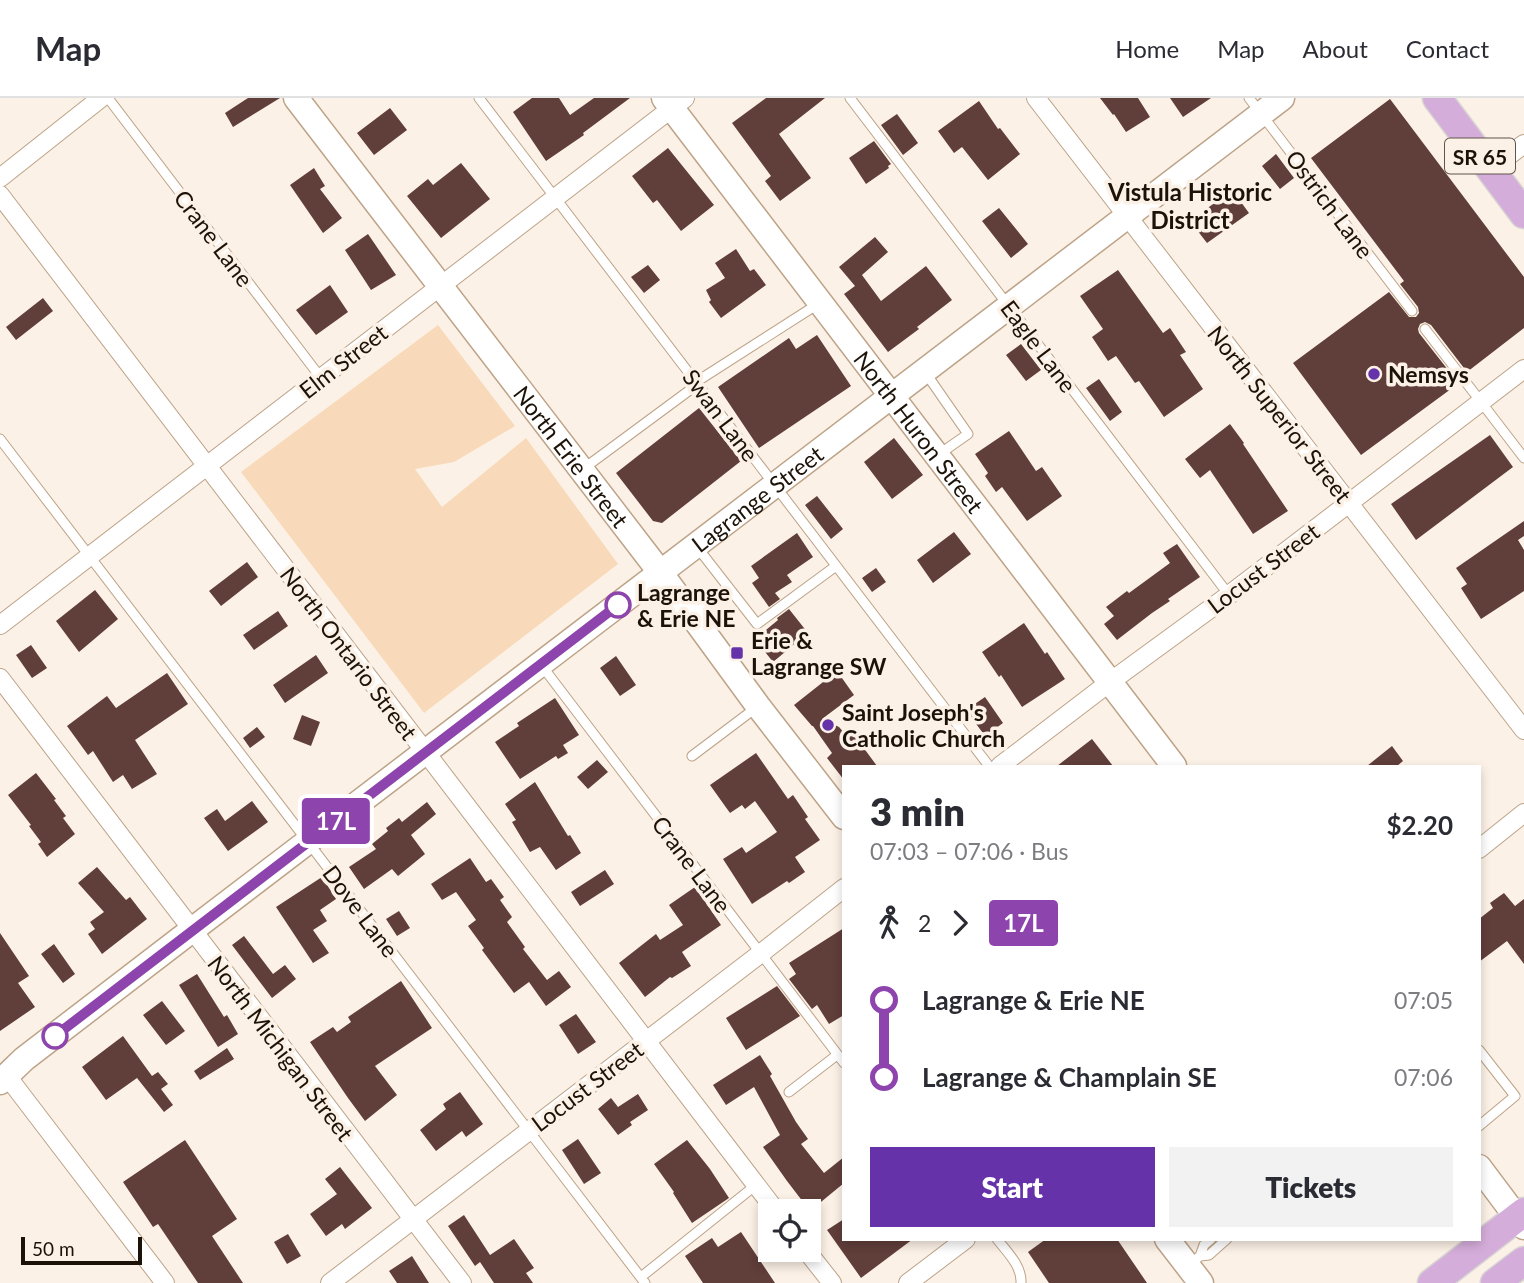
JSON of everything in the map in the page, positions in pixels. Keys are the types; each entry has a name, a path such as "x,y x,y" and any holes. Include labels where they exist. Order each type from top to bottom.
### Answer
{"main road":[{"name":"SR 65","path":"1437,98 1524,214"},
{"path":"1432,1283 1522,1219"},
{"path":"1495,1283 1524,1261"}],"street":[{"path":"0,178 101,98"},
{"name":"North Erie Street","path":"296,98 660,572 842,814"},
{"name":"North Superior Street","path":"1036,98 1524,730"},
{"name":"Lagrange Street","path":"2,1074 1126,216 1255,106 1282,98"},
{"name":"Elm Street","path":"0,625 555,198 674,101"},
{"name":"North Huron Street","path":"674,101 819,303 1173,765"},
{"path":"1490,170 1524,144"},
{"name":"North Ontario Street","path":"0,195 767,1199"},
{"name":"Locust Street","path":"1001,765 1524,369"},
{"name":"North Michigan Street","path":"0,678 462,1283"},
{"path":"1481,847 1524,813"},
{"name":"Locust Street","path":"330,1283 842,890"},
{"path":"2,1074 165,1283"},
{"path":"1481,1169 1522,1219"},
{"path":"908,1283 963,1241"},
{"path":"1169,1241 1196,1268"},
{"path":"815,1262 832,1283"}],"lane":[{"name":"Crane Lane","path":"108,98 321,378"},
{"name":"Swan Lane","path":"479,98 988,765"},
{"name":"Eagle Lane","path":"850,98 1229,594"},
{"name":"Ostrich Lane","path":"1255,106 1412,311"},
{"path":"582,470 697,383 819,303"},
{"path":"1425,328 1524,458"},
{"path":"924,371 968,434 937,456"},
{"name":"Dove Lane","path":"0,439 643,1280"},
{"path":"696,545 757,624 836,566"},
{"path":"692,616 728,587"},
{"name":"Crane Lane","path":"540,664 840,1059"},
{"path":"692,756 758,706"},
{"path":"1481,1053 1515,1096 1481,1124"},
{"path":"789,1092 840,1059"},
{"path":"643,1280 756,1185"},
{"path":"999,1241 1019,1268 1021,1283"},
{"path":"1196,1268 1204,1245 1209,1241"},
{"path":"1196,1268 1225,1241"}],"shaded area":[{"path":"438,325 515,426 454,462 415,469 442,507 526,438 618,564 424,713 241,472"}],"building":[{"path":"248,98 280,98 233,127 225,113"},
{"path":"532,98 559,98 570,115 594,98 630,98 546,161 513,112"},
{"path":"766,98 825,98 779,134 811,178 780,201 765,181 771,176 732,123"},
{"path":"1100,98 1138,98 1150,117 1126,132"},
{"path":"1170,98 1211,98 1183,117"},
{"path":"1390,99 1524,277 1524,328 1467,372 1431,325 1425,322 1420,324 1419,333 1456,380 1453,383 1455,386 1361,455 1293,363 1389,292 1409,317 1416,317 1419,313 1418,307 1400,284 1404,281 1311,158"},
{"path":"979,101 998,129 1000,128 1020,154 988,180 962,147 954,153 938,131"},
{"path":"390,108 407,130 374,155 357,133"},
{"path":"897,114 918,143 903,155 881,125"},
{"path":"874,141 891,164 866,184 849,158"},
{"path":"668,148 714,205 681,231 657,200 653,203 632,176"},
{"path":"1276,154 1294,178 1280,189 1262,166"},
{"path":"461,163 490,199 441,238 407,196 428,179 433,185"},
{"path":"314,168 325,186 320,189 342,218 323,233 290,185"},
{"path":"1232,190 1249,213 1207,243 1190,221"},
{"path":"999,208 1028,244 1011,258 982,221"},
{"path":"368,234 396,275 371,290 345,250"},
{"path":"875,237 888,252 862,275 881,301 926,266 952,300 888,352 844,294 855,286 839,267"},
{"path":"736,249 750,271 754,269 766,285 721,318 709,302 711,300 706,290 725,278 715,263"},
{"path":"648,265 660,280 644,293 631,277"},
{"path":"1118,270 1163,333 1170,328 1186,352 1180,355 1203,389 1164,417 1139,381 1135,383 1116,356 1108,361 1092,337 1103,329 1080,296"},
{"path":"330,285 348,312 316,335 296,310"},
{"path":"43,298 53,311 16,340 6,327"},
{"path":"817,335 851,386 759,448 718,387 789,338 796,349"},
{"path":"1021,344 1041,370 1026,381 1006,355"},
{"path":"1099,379 1122,412 1110,421 1086,388"},
{"path":"699,408 741,461 662,523 653,521 616,473"},
{"path":"1230,424 1288,511 1253,534 1210,470 1200,478 1185,459"},
{"path":"1009,431 1036,471 1042,467 1062,496 1027,521 1002,487 996,492 985,476 988,473 975,454"},
{"path":"1490,435 1513,467 1416,540 1391,504"},
{"path":"894,438 923,475 892,499 864,462"},
{"path":"817,496 843,529 831,539 805,505"},
{"path":"1524,521 1524,536 1518,540 1524,550 1524,591 1481,619 1461,588 1467,584 1456,568"},
{"path":"954,532 971,554 933,583 917,560"},
{"path":"797,533 813,557 787,575 792,582 775,593 780,599 769,607 752,583 759,578 751,566"},
{"path":"1177,544 1200,577 1117,640 1104,624 1114,616 1106,607 1170,563 1163,553"},
{"path":"247,562 258,577 221,606 209,591"},
{"path":"876,568 886,582 872,592 862,578"},
{"path":"95,590 118,619 79,652 56,621"},
{"path":"789,609 808,633 773,662 755,639"},
{"path":"278,611 288,626 254,650 243,635"},
{"path":"1024,623 1065,679 1022,707 982,652"},
{"path":"31,645 47,668 32,678 16,655"},
{"path":"316,655 328,673 285,703 273,685"},
{"path":"616,656 636,685 620,696 600,668"},
{"name":"Saint Joseph's Catholic Church","path":"837,671 854,695 822,719 839,727 846,735 852,732 876,765 842,765 842,777 827,758 832,753 794,705"},
{"path":"167,673 188,704 135,740 157,774 132,789 123,775 113,782 93,751 88,755 67,726 107,696 116,708"},
{"path":"985,697 1003,723 985,736 966,710"},
{"path":"555,698 579,735 563,745 568,753 558,759 556,756 520,779 495,742 519,726 517,723"},
{"path":"302,715 320,722 311,746 293,739"},
{"path":"257,727 265,737 250,748 243,738"},
{"path":"1092,739 1112,765 1058,765"},
{"path":"1392,746 1403,761 1398,765 1368,765"},
{"path":"756,753 788,799 793,795 820,840 795,857 805,872 752,904 723,859 742,847 746,853 777,832 755,801 745,809 742,805 730,813 710,785"},
{"path":"597,760 608,772 588,789 577,777"},
{"path":"36,773 56,799 54,800 66,816 63,818 75,834 47,857 38,844 41,842 29,826 31,825 8,795"},
{"path":"535,782 581,853 556,870 540,847 530,852 512,822 516,820 505,804"},
{"path":"252,801 268,822 228,851 204,818 217,809 225,821"},
{"path":"427,802 436,814 411,835 425,854 398,876 392,869 364,889 349,867 376,849 372,844 388,831 386,828 399,818 402,822"},
{"path":"470,858 486,882 491,879 504,897 500,900 512,917 507,922 525,947 523,949 547,980 559,971 571,987 546,1006 529,982 514,993 468,926 476,920 456,892 442,900 431,884"},
{"path":"97,867 126,900 130,897 147,919 102,954 88,934 95,929 90,922 104,912 78,883"},
{"path":"605,870 614,884 580,906 571,892"},
{"path":"322,877 336,899 320,910 327,921 313,930 329,953 313,963 276,907"},
{"path":"695,887 721,925 682,952 691,966 670,977 645,997 619,963 656,934 660,940 683,925 669,905"},
{"path":"1504,893 1515,906 1524,899 1524,964 1507,941 1481,960 1481,917 1493,908 1490,903"},
{"path":"399,911 410,928 397,936 386,919"},
{"path":"842,929 842,1016 829,1024 817,1005 812,1009 789,979 796,974 789,963"},
{"path":"0,933 29,976 18,983 35,1007 0,1031"},
{"path":"244,936 273,974 285,965 296,979 272,998 232,945"},
{"path":"54,944 75,974 63,983 41,954"},
{"path":"197,974 238,1034 218,1047 179,985"},
{"path":"401,981 432,1028 375,1066 397,1095 365,1121 310,1042 333,1027 337,1032 351,1022 348,1017"},
{"path":"777,986 800,1016 746,1050 726,1018"},
{"path":"162,1001 185,1031 166,1045 143,1015"},
{"path":"576,1014 596,1042 578,1054 559,1025"},
{"path":"123,1036 152,1076 158,1072 168,1084 161,1089 173,1105 164,1112 137,1078 106,1100 82,1067"},
{"path":"227,1048 234,1059 200,1080 194,1071"},
{"path":"760,1055 808,1139 801,1144 824,1173 842,1159 842,1185 821,1202 821,1199 801,1199 763,1147 780,1135 754,1087 726,1105 713,1085"},
{"path":"460,1092 483,1124 466,1137 462,1131 436,1151 420,1130 446,1109 443,1104"},
{"path":"638,1094 648,1110 630,1122 632,1125 618,1135 598,1109 611,1098 618,1107"},
{"path":"578,1139 601,1173 584,1184 562,1150"},
{"path":"185,1140 237,1219 212,1236 243,1283 198,1283 158,1224 153,1227 123,1182"},
{"path":"687,1140 729,1198 692,1223 654,1164"},
{"path":"340,1167 372,1208 345,1229 342,1224 326,1236 310,1214 337,1194 325,1179"},
{"path":"464,1215 490,1255 514,1239 534,1268 526,1273 533,1283 494,1283 480,1262 475,1266 448,1226"},
{"path":"842,1220 842,1241 910,1241 861,1278 827,1230"},
{"path":"741,1232 758,1258 758,1262 761,1262 775,1283 703,1283 685,1256 712,1238 718,1247"},
{"path":"288,1234 301,1256 287,1264 274,1242"},
{"path":"1043,1241 1118,1241 1147,1283 1049,1283 1028,1252"},
{"path":"412,1256 429,1283 397,1283 389,1271"}],"bus line":[{"name":"17L","path":"55,1036 618,605"}],"place":[{"name":"Nemsys","path":"1374,374"},
{"name":"Lagrange & Erie NE","path":"618,605"},
{"name":"Erie & Lagrange SW","path":"737,653"},
{"name":"Saint Joseph's Catholic Church","path":"828,725"}],"district":[{"name":"Vistula Historic District","path":"1190,205"}]}
